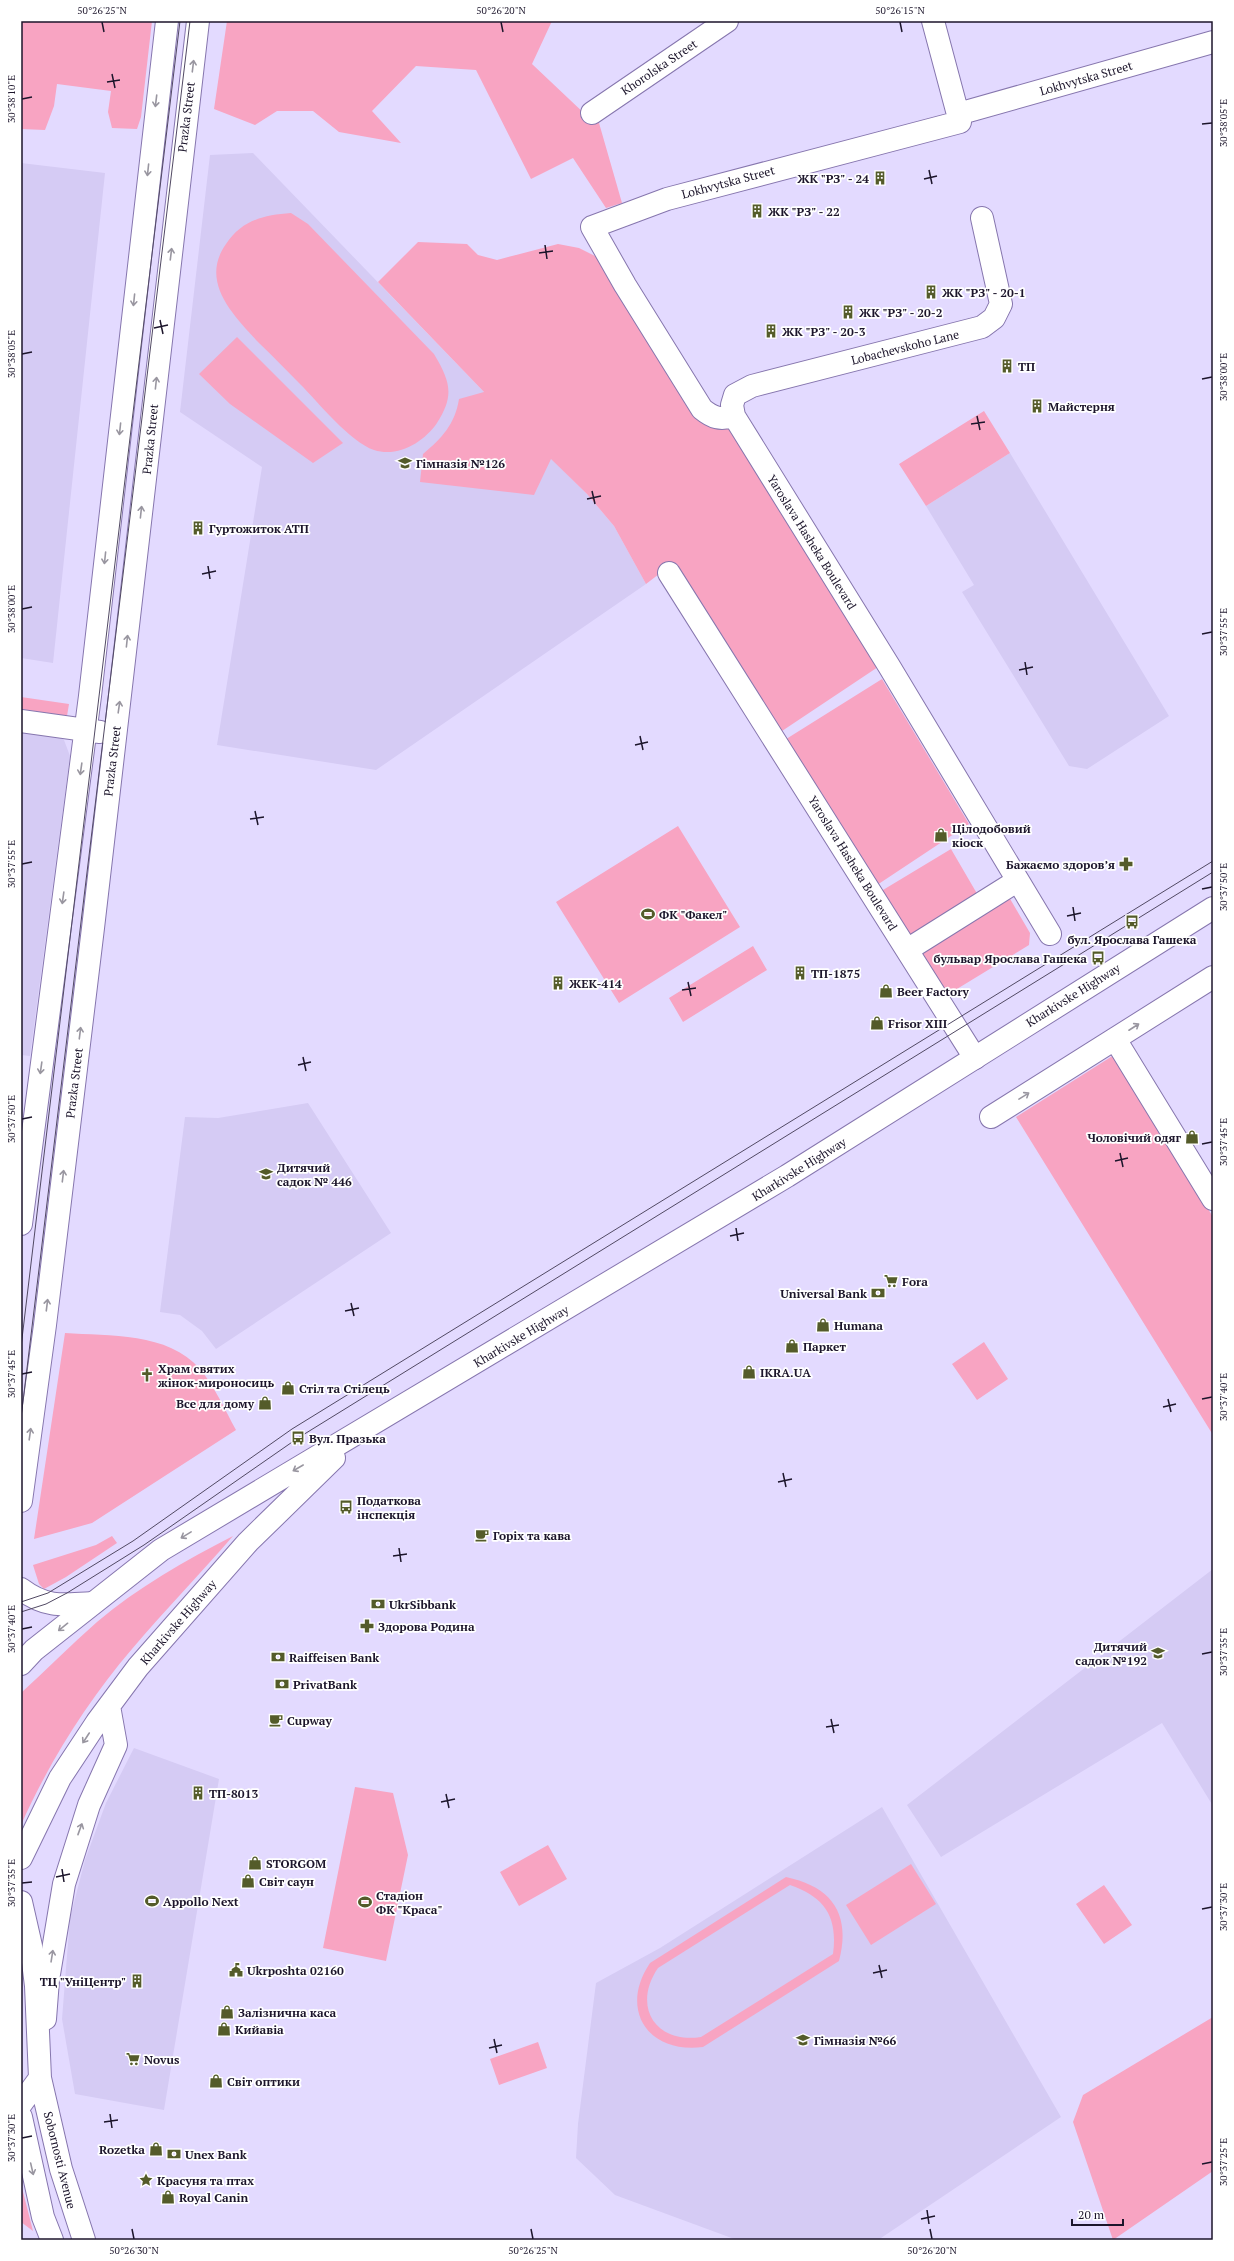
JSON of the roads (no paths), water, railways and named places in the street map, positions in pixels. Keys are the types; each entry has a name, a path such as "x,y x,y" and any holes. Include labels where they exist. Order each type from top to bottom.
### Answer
{"main road":[{"path":"21,1224 86,730 166,21"},
{"name":"Prazka Street","path":"21,1501 46,1317 198,21"},
{"name":"Khorolska Street","path":"592,113 727,21"},
{"path":"933,21 959,118"},
{"name":"Lokhvytska Street","path":"734,416 722,419 710,416 702,409 625,285 592,227 667,199 959,118 1213,42"},
{"path":"153,132 184,132"},
{"name":"Lobachevskoho Lane","path":"734,416 732,405 735,395 752,386 965,332 982,327 994,318 1001,304 982,218"},
{"name":"Yaroslava Hasheka Boulevard","path":"734,416 889,666 1050,934"},
{"name":"Yaroslava Hasheka Boulevard","path":"669,573 974,1058"},
{"path":"21,721 115,733"},
{"path":"907,950 1017,881"},
{"name":"Kharkivske Highway","path":"21,1664 34,1650 161,1550 787,1176 1213,908"},
{"path":"991,1117 1213,977"},
{"path":"1115,1039 1213,1198"},
{"name":"Kharkivske Highway","path":"21,1858 60,1778 109,1706 138,1667 248,1542 329,1462 380,1420"},
{"path":"21,1589 33,1599 46,1604 64,1605 93,1603"},
{"path":"21,2104 40,2078 48,1980 64,1884 89,1805 116,1745 109,1706"},
{"path":"21,1902 31,1946 36,1986 40,2078"},
{"name":"Sobornosti Avenue","path":"40,2078 61,2169 84,2240"},
{"path":"21,2117 43,2217 52,2240"}],"tram line":[{"path":"21,1347 180,21"},
{"path":"21,1418 190,21"},
{"path":"21,1602 48,1593 133,1541 292,1429 1213,861"},
{"path":"21,1612 46,1604 67,1593 144,1545 298,1438 1213,872"}],"place":[{"name":"ЖК \"РЗ\" - 24","path":"880,178"},
{"name":"ЖК \"РЗ\" - 22","path":"757,211"},
{"name":"ЖК \"РЗ\" - 20-1","path":"931,292"},
{"name":"ЖК \"РЗ\" - 20-2","path":"848,312"},
{"name":"ЖК \"РЗ\" - 20-3","path":"771,331"},
{"name":"ТП","path":"1007,366"},
{"name":"Майстерня","path":"1037,406"},
{"name":"Гімназія №126","path":"405,463"},
{"name":"Гуртожиток АТП","path":"198,528"},
{"name":"Цілодобовий кіоск","path":"941,835"},
{"name":"Бажаємо здоровʼя","path":"1126,864"},
{"name":"ФК \"Факел\"","path":"648,914"},
{"name":"бул. Ярослава Гашека","path":"1132,922"},
{"name":"бульвар Ярослава Гашека","path":"1098,958"},
{"name":"ТП-1875","path":"800,973"},
{"name":"ЖЕК-414","path":"558,983"},
{"name":"Beer Factory","path":"886,991"},
{"name":"Frisor XIII","path":"877,1023"},
{"name":"Чоловічий одяг","path":"1192,1137"},
{"name":"Дитячий садок № 446","path":"266,1174"},
{"name":"Fora","path":"891,1281"},
{"name":"Universal Bank","path":"878,1293"},
{"name":"Humana","path":"823,1325"},
{"name":"Паркет","path":"792,1346"},
{"name":"ІКRA.UA","path":"749,1372"},
{"name":"Храм святих жінок-мироносиць","path":"147,1375"},
{"name":"Стіл та Стілець","path":"288,1388"},
{"name":"Все для дому","path":"265,1403"},
{"name":"Вул. Празька","path":"298,1438"},
{"name":"Податкова інспекція","path":"346,1507"},
{"name":"Горіх та кава","path":"482,1535"},
{"name":"UkrSibbank","path":"378,1604"},
{"name":"Здорова Родина","path":"367,1626"},
{"name":"Дитячий садок №192","path":"1158,1653"},
{"name":"Raiffeisen Bank","path":"278,1657"},
{"name":"PrivatBank","path":"282,1684"},
{"name":"Cupway","path":"276,1720"},
{"name":"ТП-8013","path":"198,1793"},
{"name":"STORGOM","path":"255,1863"},
{"name":"Світ саун","path":"248,1881"},
{"name":"Appollo Next","path":"152,1901"},
{"name":"Стадіон ФК \"Краса\"","path":"365,1902"},
{"name":"Ukrposhta 02160","path":"236,1970"},
{"name":"ТЦ \"УніЦентр\"","path":"137,1981"},
{"name":"Залізнична каса","path":"227,2012"},
{"name":"Кийавіа","path":"224,2029"},
{"name":"Гімназія №66","path":"803,2040"},
{"name":"Novus","path":"133,2059"},
{"name":"Світ оптики","path":"216,2081"},
{"name":"Rozetka","path":"156,2149"},
{"name":"Unex Bank","path":"174,2154"},
{"name":"Красуня та птах","path":"146,2180"},
{"name":"Royal Canin","path":"168,2197"}]}
